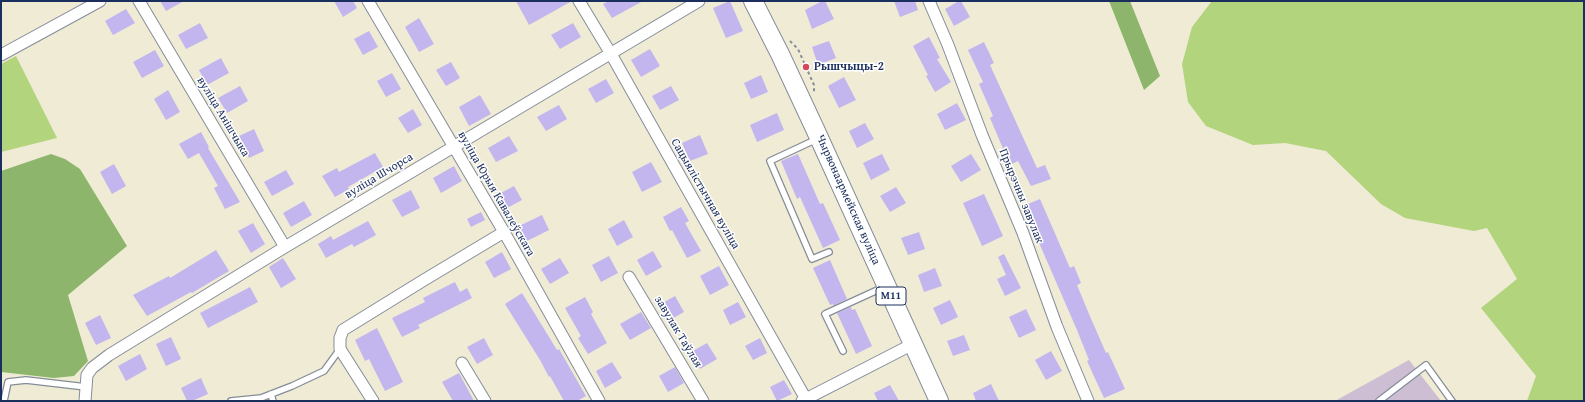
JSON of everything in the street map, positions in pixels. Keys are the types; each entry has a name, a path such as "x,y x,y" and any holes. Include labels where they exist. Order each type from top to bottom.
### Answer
{"highway":[{"name":"Чырвонаармейская вуліца","path":"752,1 780,54 820,138 939,401"}],"street":[{"path":"1,55 100,1"},
{"name":"вуліца Анішчыка","path":"139,1 285,247"},
{"name":"вуліца Юрыя Кавалеўскага","path":"368,1 504,232 599,401"},
{"name":"Сацыялістычная вуліца","path":"579,1 611,54 805,400"},
{"name":"вуліца Шчорса","path":"85,401 87,375 92,368 109,355 285,247 700,1"},
{"name":"Прырэчны завулак","path":"928,1 948,45 982,135 1023,233 1057,327 1088,401"},
{"path":"374,401 340,349 340,338 343,330 504,232"},
{"name":"завулак Таўлая","path":"629,277 703,401"},
{"path":"805,400 912,344"},
{"path":"462,363 485,401"}],"lane":[{"path":"820,138 770,162 812,260 829,252"},
{"path":"843,351 825,314 886,286"},
{"path":"231,401 261,398 324,371 340,349"},
{"path":"1379,401 1426,365 1452,401"},
{"path":"4,401 8,382 26,380 86,387"},
{"path":"271,394 273,401"}],"shaded area":[{"path":"1409,360 1441,401 1335,401"}],"green space":[{"path":"1109,1 1130,1 1160,76 1144,90"},
{"path":"1212,1 1584,1 1584,401 1527,401 1536,376 1481,308 1517,279 1487,228 1474,231 1405,218 1381,204 1326,151 1285,143 1253,145 1206,126 1188,102 1182,64 1192,27"},
{"path":"16,56 57,138 1,152 1,64"},
{"path":"51,154 65,159 80,169 127,246 68,295 88,361 74,376 54,378 1,372 1,171"}],"building":[{"path":"160,1 184,1 166,11"},
{"path":"334,1 353,1 357,8 343,17"},
{"path":"516,1 572,1 529,25"},
{"path":"609,1 643,1 612,18 603,4"},
{"path":"730,1 743,31 726,38 713,8"},
{"path":"822,1 825,1 834,19 812,29 805,10"},
{"path":"894,1 915,1 918,10 900,17"},
{"path":"961,1 970,17 954,26 945,9"},
{"path":"126,9 135,23 113,35 105,21"},
{"path":"419,18 434,44 419,52 405,27"},
{"path":"200,23 208,38 186,49 178,35"},
{"path":"573,23 581,37 560,49 551,35"},
{"path":"369,31 378,47 363,55 354,39"},
{"path":"929,37 940,58 937,59 951,82 935,92 926,76 928,75 913,46"},
{"path":"829,41 836,58 818,65 812,47"},
{"path":"984,42 994,63 990,65 1037,168 1045,165 1051,179 1031,186 1018,161 1010,165 990,118 993,116 979,84 983,82 968,50"},
{"path":"650,49 660,66 641,77 631,60"},
{"path":"155,50 164,66 142,78 133,62"},
{"path":"221,58 229,73 207,85 199,70"},
{"path":"451,62 460,78 446,86 436,70"},
{"path":"392,73 401,89 386,97 377,81"},
{"path":"761,75 768,92 751,99 744,83"},
{"path":"844,77 856,100 839,108 828,86"},
{"path":"606,79 614,93 596,103 588,89"},
{"path":"240,86 248,101 227,113 218,98"},
{"path":"671,86 679,100 660,110 652,96"},
{"path":"168,90 180,112 166,120 154,99"},
{"path":"480,95 491,114 469,126 459,107"},
{"path":"957,103 966,120 945,130 937,114"},
{"path":"559,105 567,119 546,131 537,117"},
{"path":"413,109 422,125 408,133 398,118"},
{"path":"777,113 784,130 757,142 750,125"},
{"path":"865,123 874,139 857,148 849,131"},
{"path":"254,129 264,151 249,158 239,136"},
{"path":"201,132 209,147 208,148 240,202 225,209 214,188 218,186 199,153 188,159 179,144"},
{"path":"700,135 708,154 690,161 682,143"},
{"path":"509,136 518,151 496,162 488,148"},
{"path":"375,153 383,167 348,187 349,189 335,197 322,176 337,168 339,172"},
{"path":"798,154 820,204 823,203 840,240 823,248 800,197 797,199 781,161"},
{"path":"882,154 890,170 871,180 863,163"},
{"path":"971,154 981,170 961,182 951,166"},
{"path":"651,162 662,182 642,192 632,172"},
{"path":"114,164 126,186 112,194 100,172"},
{"path":"454,166 462,181 441,193 433,178"},
{"path":"286,170 294,184 272,196 264,182"},
{"path":"514,186 522,200 507,208 499,194"},
{"path":"896,187 906,203 890,212 880,196"},
{"path":"411,190 420,208 402,217 392,200"},
{"path":"984,194 1003,236 982,246 963,203"},
{"path":"1040,199 1070,268 1074,266 1081,283 1077,285 1089,314 1106,353 1108,352 1125,389 1104,398 1087,361 1089,360 1077,330 1023,206"},
{"path":"304,201 312,215 291,227 283,213"},
{"path":"681,207 689,221 685,223 701,251 687,258 663,217"},
{"path":"481,212 485,220 471,227 467,219"},
{"path":"542,215 549,230 527,241 519,226"},
{"path":"624,220 633,237 617,246 608,229"},
{"path":"368,221 376,235 354,247 352,244 326,258 318,244 331,236 333,240"},
{"path":"253,223 265,244 251,253 238,231"},
{"path":"919,232 925,249 908,255 901,238"},
{"path":"216,250 229,271 192,293 191,292 147,316 133,295 169,276 170,278"},
{"path":"653,251 662,267 646,276 637,260"},
{"path":"502,252 511,269 494,278 485,262"},
{"path":"1004,254 1021,288 1005,296 997,279 1006,275 998,257"},
{"path":"609,256 618,273 601,282 592,265"},
{"path":"283,258 296,279 281,288 269,267"},
{"path":"560,258 569,273 550,284 541,269"},
{"path":"830,260 847,299 833,306 833,304 830,305 813,268"},
{"path":"719,266 729,285 710,295 700,276"},
{"path":"935,268 942,286 924,292 918,275"},
{"path":"455,282 460,292 467,288 472,298 418,325 420,328 402,337 392,318 425,302 423,298"},
{"path":"250,287 258,302 208,328 200,313"},
{"path":"522,293 557,350 559,349 586,396 577,401 564,401 550,376 549,377 505,304"},
{"path":"675,296 684,312 668,321 659,305"},
{"path":"585,297 593,312 591,314 607,343 588,354 578,338 581,336 565,308"},
{"path":"950,300 958,317 941,325 933,308"},
{"path":"738,302 746,317 730,325 723,310"},
{"path":"851,307 852,310 855,309 872,346 856,354 837,313"},
{"path":"1026,309 1036,330 1019,338 1009,317"},
{"path":"641,312 651,328 630,340 620,324"},
{"path":"100,315 111,338 96,345 85,323"},
{"path":"377,328 403,382 385,391 369,359 365,361 355,340"},
{"path":"964,335 970,350 953,356 947,341"},
{"path":"171,337 181,359 166,366 156,344"},
{"path":"484,338 493,355 477,364 467,347"},
{"path":"760,338 767,353 753,360 745,346"},
{"path":"707,343 717,359 700,369 691,352"},
{"path":"1051,351 1062,371 1046,380 1035,360"},
{"path":"140,354 147,369 126,381 118,366"},
{"path":"612,362 622,378 605,388 596,371"},
{"path":"675,367 684,383 668,392 659,376"},
{"path":"459,373 474,401 453,401 442,382"},
{"path":"201,378 208,394 192,401 187,401 181,388"},
{"path":"784,380 792,394 777,401 770,387"},
{"path":"991,384 999,401 976,401 973,393"},
{"path":"890,385 899,401 878,401 874,393"}],"place":[{"name":"Рышчыцы-2","path":"806,67"}]}
